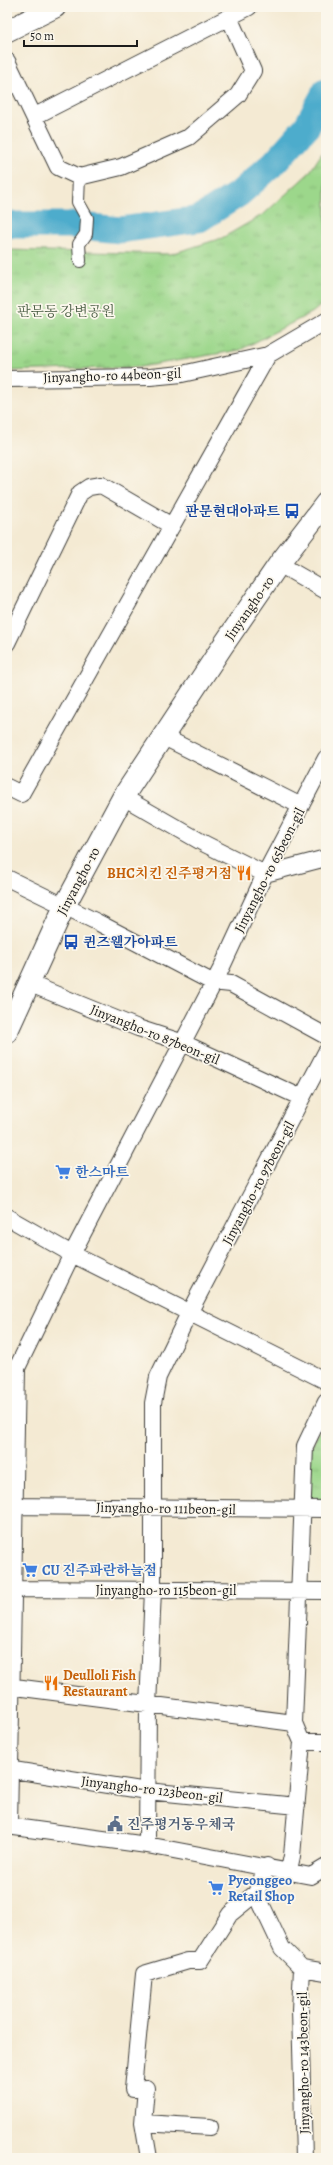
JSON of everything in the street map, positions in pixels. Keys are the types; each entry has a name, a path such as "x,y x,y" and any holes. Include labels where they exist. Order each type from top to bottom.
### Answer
{"street":[{"path":"7,31 55,7"},
{"path":"35,116 249,7"},
{"path":"7,61 35,116 58,167 79,176 121,167 190,137 238,95 253,70 229,18"},
{"path":"79,176 78,202 87,218 86,234 79,244 80,261"},
{"name":"Jinyangho-ro 44beon-gil","path":"7,379 150,377 182,374 268,355 326,321"},
{"path":"7,787 21,794 268,355"},
{"path":"7,643 80,493 89,487 101,485 172,526"},
{"name":"Jinyangho-ro","path":"7,1032 28,983 64,907 123,797 162,736 279,564 326,503"},
{"path":"279,564 326,591"},
{"path":"162,736 302,806"},
{"name":"Jinyangho-ro 65beon-gil","path":"181,1042 212,982 220,971 265,874 326,758"},
{"path":"123,797 205,844 265,874 326,858"},
{"path":"7,878 212,982 231,984 326,1036"},
{"name":"Jinyangho-ro 87beon-gil","path":"28,983 138,1028 181,1042 302,1098"},
{"path":"181,1042 72,1254 17,1368 11,1412 8,1826 147,1845 289,1870 311,1876 326,1866"},
{"name":"Jinyangho-ro 97beon-gil","path":"147,1845 148,1706 153,1590 153,1403 158,1377 189,1313 326,1052"},
{"path":"7,1217 72,1254 326,1381"},
{"path":"289,1870 297,1806 302,1742 294,1723 305,1446 326,1402"},
{"name":"Jinyangho-ro 111beon-gil","path":"10,1506 303,1510 326,1509"},
{"name":"Jinyangho-ro 115beon-gil","path":"10,1589 326,1591"},
{"path":"9,1686 148,1706 294,1723"},
{"path":"302,1742 326,1742"},
{"name":"Jinyangho-ro 123beon-gil","path":"8,1769 147,1791 297,1806"},
{"path":"149,2158 143,2123 146,2088 133,2088 144,1974 188,1960 200,1961 230,1914 256,1893 266,1866"},
{"path":"256,1893 282,1948 302,1968 326,1972"},
{"name":"Jinyangho-ro 143beon-gil","path":"302,1968 300,2010 304,2158"},
{"path":"143,2123 210,2127"}],"green space":[{"name":"판문동 강변공원","path":"326,147 326,301 313,312 240,350 140,367 7,371 7,250 171,254 222,238 264,214 309,173"},
{"path":"326,1418 326,1502 310,1502 311,1448"}],"waterway":[{"path":"7,225 70,225 120,230 199,219 240,193 275,162 307,126 326,91"}],"place":[{"name":"판문현대아파트","path":"292,511"},
{"name":"BHC치킨 진주평거점","path":"244,873"},
{"name":"퀸즈웰가아파트","path":"71,942"},
{"name":"한스마트","path":"63,1172"},
{"name":"CU 진주파란하늘점","path":"30,1570"},
{"name":"Deulloli Fish Restaurant","path":"51,1683"},
{"name":"진주평거동우체국","path":"115,1824"},
{"name":"Pyeonggeo Retail Shop","path":"216,1888"}]}
